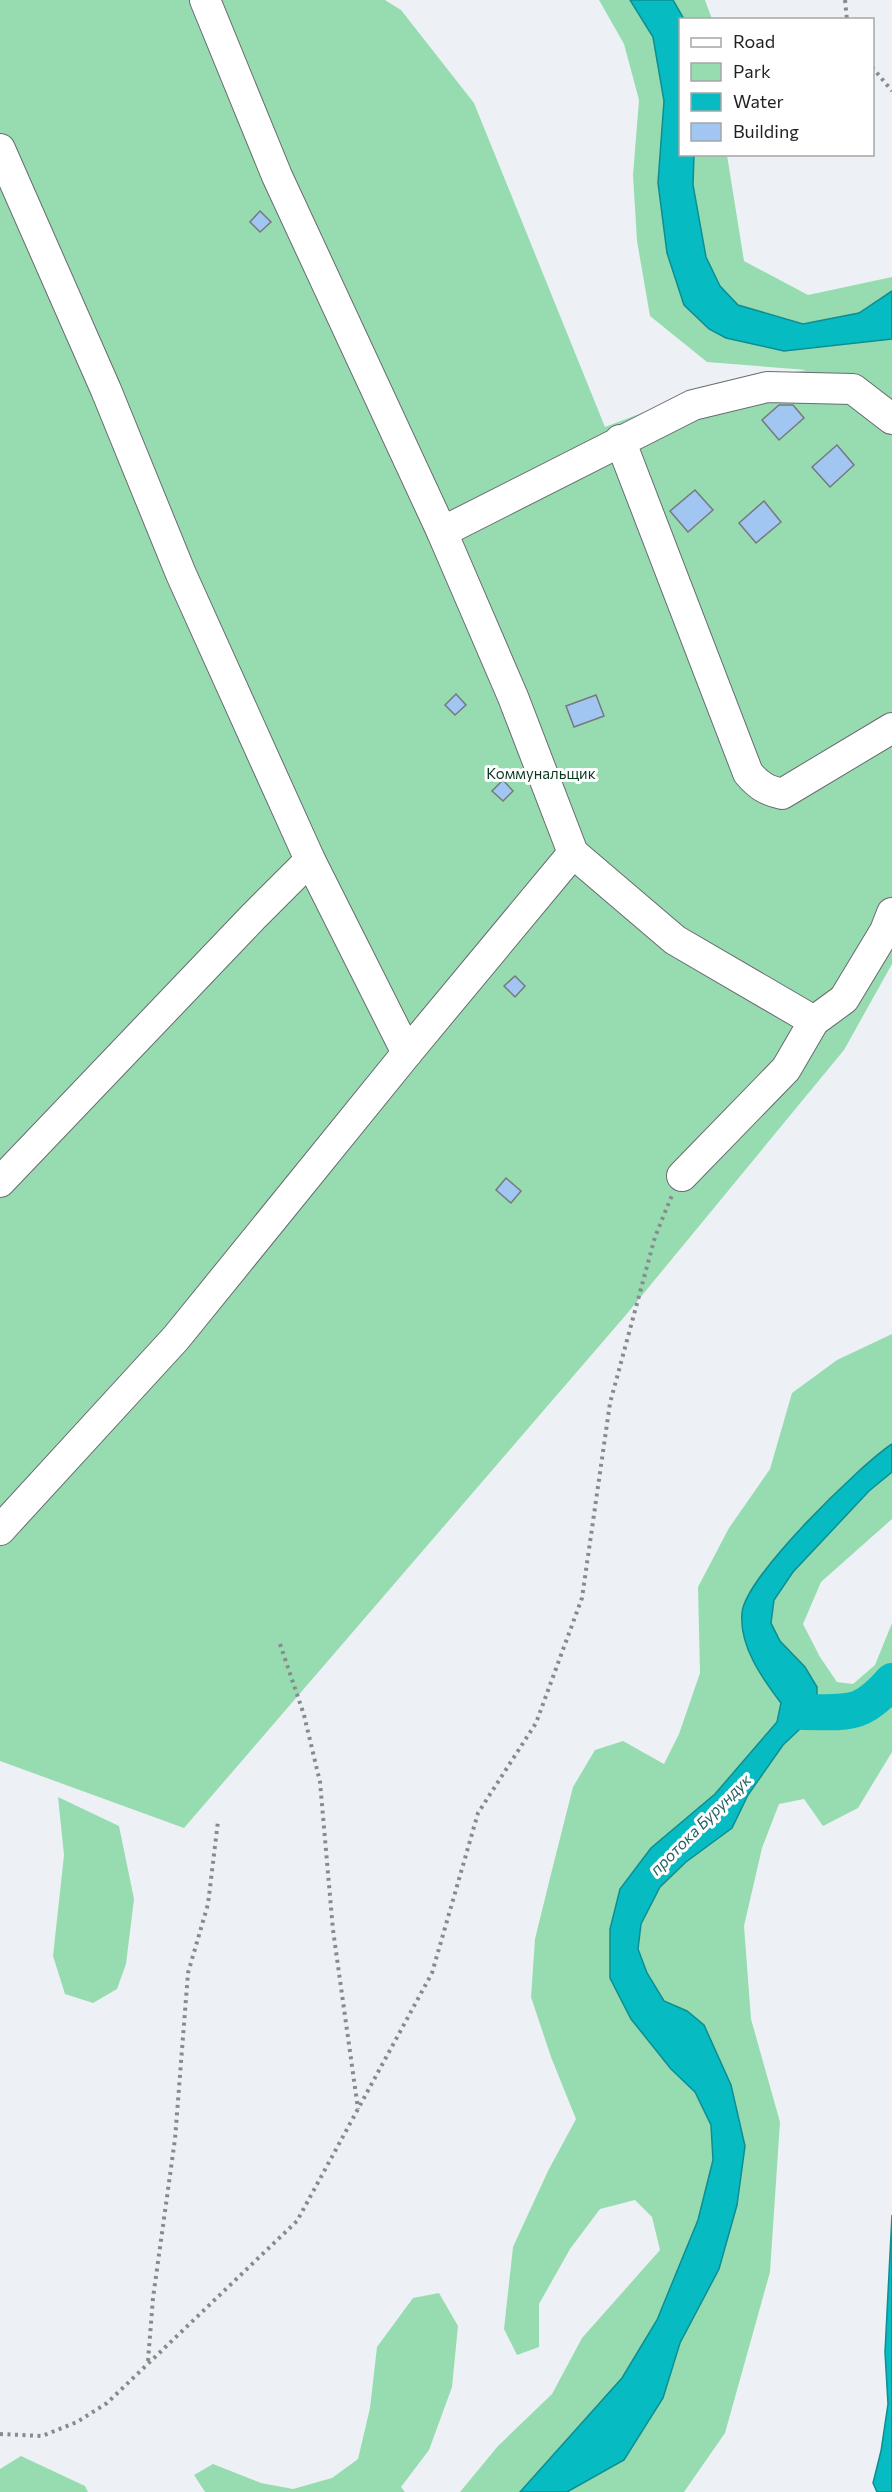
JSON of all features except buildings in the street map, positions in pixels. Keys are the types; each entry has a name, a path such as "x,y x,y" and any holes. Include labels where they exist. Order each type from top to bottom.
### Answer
{"street":[{"path":"205,0 277,176 442,531 513,697 573,853 675,940 814,1021"},
{"path":"0,150 106,390 182,574 310,860 407,1053"},
{"path":"442,531 693,405 768,387 853,389 892,419"},
{"path":"620,440 748,773 757,783 764,790 782,794 892,728"},
{"path":"0,1530 176,1338 573,853"},
{"path":"0,1182 253,916 310,860"},
{"path":"682,1176 786,1069 814,1021 844,999 885,931 892,913"}],"path":[{"path":"845,0 847,18"},
{"path":"874,68 892,91"},
{"path":"0,2434 42,2436 77,2422 107,2403 297,2221 358,2110 432,1973 478,1813 536,1723 582,1599 610,1403 655,1237 668,1203 682,1176"},
{"path":"280,1644 304,1715 320,1782 333,1930 358,2110"},
{"path":"148,2362 153,2298 175,2139 188,1973 208,1904 218,1821"}],"green space":[{"name":"Коммунальщик","path":"0,0 385,0 401,10 474,103 605,427 718,384 807,370 707,362 650,316 637,241 633,175 639,100 624,44 599,0 705,0 712,18 679,18 679,156 727,156 744,261 808,295 892,277 892,964 844,1050 625,1316 184,1828 0,1761"},
{"path":"892,1334 892,1519 821,1582 803,1624 820,1657 837,1682 853,1684 875,1665 892,1623 892,1752 858,1808 823,1826 804,1799 779,1804 762,1848 744,1926 751,2019 780,2122 770,2272 725,2433 684,2492 460,2492 498,2446 552,2394 582,2338 660,2250 652,2217 635,2200 600,2209 570,2249 539,2304 539,2347 517,2355 504,2329 513,2247 548,2171 576,2119 551,2057 531,1997 535,1939 573,1787 595,1750 623,1741 664,1764 679,1734 700,1673 698,1587 729,1528 770,1469 792,1393 837,1360"},
{"path":"58,1797 119,1826 134,1899 126,1964 117,1989 93,2003 65,1994 53,1956 64,1855"},
{"path":"439,2293 458,2326 452,2387 429,2450 401,2487 405,2492 205,2492 194,2475 213,2464 261,2483 293,2489 332,2478 358,2459 370,2408 377,2347 413,2298"},
{"path":"21,2456 85,2486 88,2492 0,2492 0,2469"}],"water":[{"path":"630,0 673,0 683,18 679,18 679,156 694,156 693,185 706,257 720,286 738,305 803,324 859,313 892,291 892,339 784,351 726,338 709,329 684,305 667,253 658,183 664,101 653,37"},
{"name":"протока Бурундук","path":"892,1444 892,1472 869,1491 793,1572 774,1600 771,1623 780,1641 805,1667 817,1687 817,1707 803,1726 783,1745 748,1795 732,1828 686,1862 660,1887 641,1924 638,1949 647,1973 664,2001 687,2011 704,2025 731,2085 745,2146 737,2205 719,2269 680,2343 663,2398 624,2460 567,2492 520,2492 622,2378 657,2320 698,2220 713,2160 711,2125 695,2092 671,2069 631,2019 610,1978 610,1929 620,1889 651,1848 715,1794 777,1722 781,1703 753,1661 744,1637 742,1613 748,1596 762,1574 806,1523 855,1474"},
{"path":"892,2215 892,2492 877,2492 873,2483 881,2451 888,2404 885,2352"}],"waterway":[{"path":"803,1712 843,1712 862,1707 881,1693 892,1681"}]}
